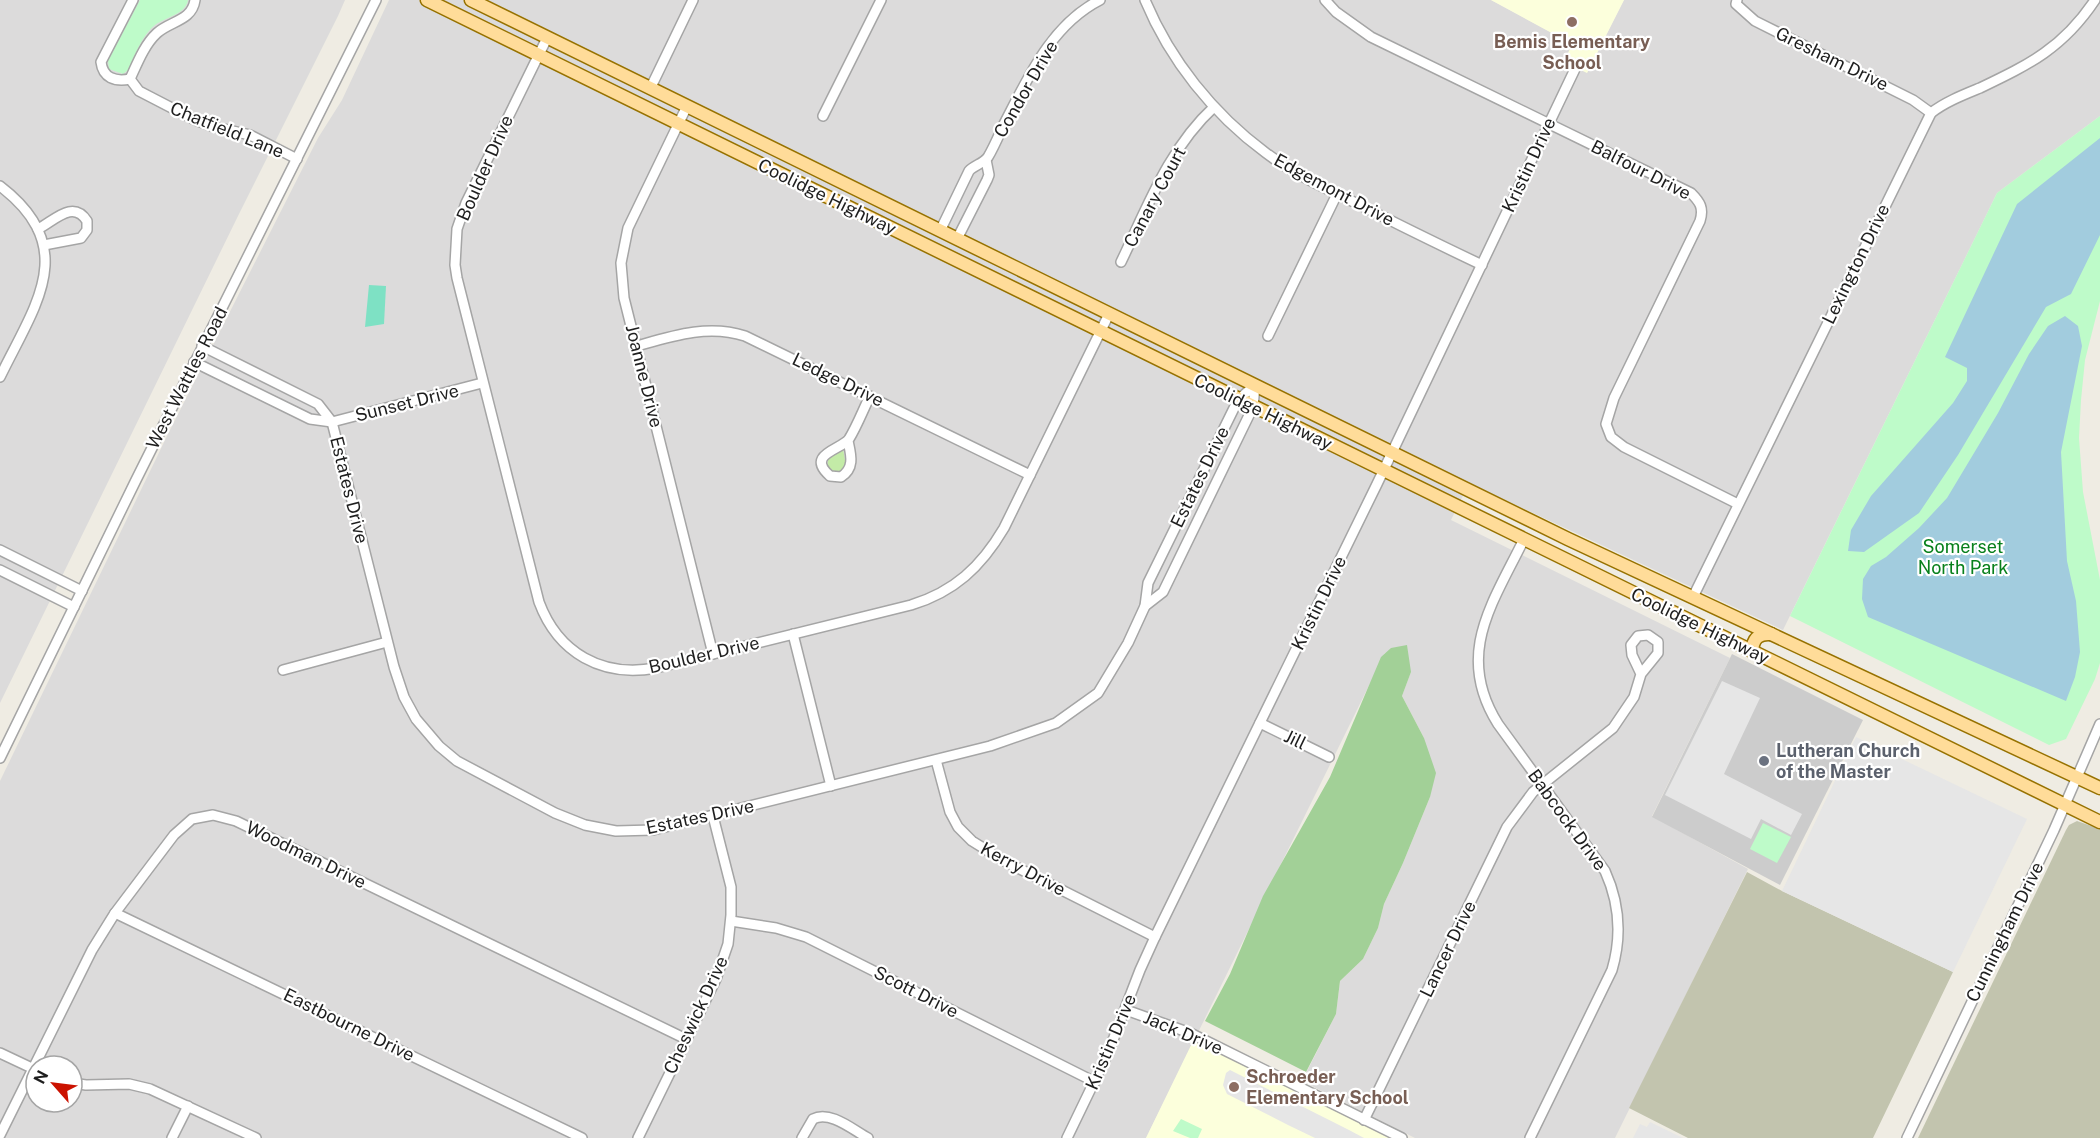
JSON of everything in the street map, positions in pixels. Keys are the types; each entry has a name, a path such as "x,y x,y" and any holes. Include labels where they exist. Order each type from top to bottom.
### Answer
{"main road":[{"name":"Coolidge Highway","path":"427,0 2100,822"},
{"name":"Coolidge Highway","path":"471,0 1537,524 2100,788"},
{"path":"1524,539 1528,528 1537,524"},
{"path":"1700,626 1713,622 1718,609"},
{"path":"1752,651 1757,637 1761,634 1771,634"}],"street":[{"name":"Chatfield Lane","path":"133,0 103,56 101,65 110,78 122,81 130,79 139,92 195,120 250,135 297,159"},
{"path":"130,79 151,39 165,27 188,16 195,0"},
{"name":"West Wattles Road","path":"1,754 376,0"},
{"path":"650,89 693,0"},
{"path":"823,116 880,0"},
{"name":"Condor Drive","path":"940,231 969,171 986,160 1047,46 1072,19 1100,0"},
{"name":"Edgemont Drive","path":"1145,0 1167,44 1214,107 1266,153 1312,182 1482,265"},
{"name":"Balfour Drive","path":"1325,0 1336,12 1371,37 1691,193 1699,201 1702,208 1701,220 1614,399 1606,424 1611,437 1624,447 1738,504"},
{"path":"1931,113 2043,55 2066,36 2095,0"},
{"name":"Gresham Drive","path":"1736,2 1755,21 1913,100 1931,113"},
{"name":"Boulder Drive","path":"547,38 466,203 457,229 455,265 482,383 539,602 545,619 556,634 568,647 586,659 616,669 648,670 911,605 938,595 956,584 972,572 994,544 1109,314"},
{"name":"Kristin Drive","path":"1067,1138 1095,1082 1155,937 1392,453 1575,69"},
{"name":"Joanne Drive","path":"687,106 628,228 622,253 622,286 713,654"},
{"name":"Canary Court","path":"1121,262 1164,173 1181,145 1214,107"},
{"name":"Lexington Drive","path":"1693,597 1931,113"},
{"name":"Condor Drive","path":"957,239 989,175 986,160"},
{"path":"0,186 25,208 38,229 44,245 46,268 40,293 0,377"},
{"path":"1268,336 1337,194"},
{"path":"38,229 71,211 79,212 87,221 87,230 81,238 44,245"},
{"name":"Ledge Drive","path":"637,346 700,331 735,332 1030,475"},
{"name":"Estates Drive","path":"202,346 318,404 332,422 387,642 404,697 416,718 447,754 471,770 555,813 595,827 616,831 653,830 713,816 990,746 1056,723 1098,693 1128,643 1145,606 1148,583 1238,400 1255,385"},
{"name":"Estates Drive","path":"194,362 310,419 332,422"},
{"name":"Sunset Drive","path":"332,422 482,383"},
{"name":"Estates Drive","path":"1145,606 1163,592 1253,407 1255,385"},
{"path":"848,441 870,396"},
{"name":"Babcock Drive","path":"1524,539 1482,628 1478,655 1483,692 1490,710 1605,871 1611,883 1618,910 1619,934 1615,959 1608,979 1530,1138"},
{"path":"0,550 82,591"},
{"path":"0,570 74,607"},
{"path":"793,634 831,786"},
{"path":"283,670 387,642"},
{"name":"Lancer Drive","path":"1364,1120 1508,827 1528,798 1542,784 1613,728 1634,697 1641,674"},
{"name":"Jill","path":"1260,723 1329,757"},
{"name":"Cunningham Drive","path":"1907,1138 2065,805 2100,724"},
{"path":"0,734 10,739"},
{"name":"Kerry Drive","path":"936,760 950,812 958,827 972,841 1006,862 1155,937"},
{"name":"Woodman Drive","path":"41,1054 92,950 115,913 183,825 199,817 213,815 223,816 267,835 686,1038"},
{"name":"Cheswick Drive","path":"638,1138 719,971 728,944 731,887 713,816"},
{"name":"Eastbourne Drive","path":"115,913 582,1138"},
{"name":"Scott Drive","path":"731,921 769,926 806,937 1095,1082"},
{"name":"Jack Drive","path":"1126,1010 1190,1033 1401,1138"},
{"path":"0,1053 24,1064"},
{"path":"84,1084 139,1086 256,1138"},
{"name":"Woodman Drive","path":"0,1135 24,1088"},
{"path":"172,1138 188,1106"},
{"path":"802,1138 811,1122 819,1116 828,1117 868,1138"}],"shaded area":[{"path":"0,0 345,0 0,703"},
{"path":"389,0 1491,0 1573,44 1587,73 1624,0 2100,0 2100,116 1997,193 1783,630 1469,483 1451,520 1730,658 1652,816 1748,869 1615,1138 1415,1138 1302,1081 1336,1014 1340,981 1363,959 1378,928 1384,904 1430,797 1424,738 1402,696 1411,672 1385,653 1146,1138 0,1138 0,781 169,432 318,138 342,100"},
{"name":"Bemis Elementary School","path":"1491,0 1624,0 1587,73 1564,62 1572,44"},
{"path":"1732,654 1863,720 1780,885 1652,817"},
{"path":"1722,681 1760,698 1724,774 1802,814 1791,835 1761,819 1751,839 1665,795"},
{"path":"1856,737 2027,819 1953,972 1782,891"},
{"path":"2077,821 2100,829 2100,1138 1918,1138 2066,830 2069,825"},
{"path":"1747,872 1782,891 1953,972 1873,1138 1688,1138 1629,1108"},
{"name":"Schroeder Elementary School","path":"1195,1037 1399,1138 1146,1138"},
{"path":"1230,1070 1364,1138 1315,1138 1288,1125 1227,1094 1223,1085 1226,1073"},
{"path":"1650,1122 1683,1138 1633,1138 1640,1124 1647,1127"}],"green space":[{"path":"140,0 188,0 184,9 150,29 128,70 123,74 109,69 108,61"},
{"name":"Somerset North Park","path":"2100,116 2100,301 2085,360 2079,438 2083,492 2100,580 2100,663 2095,679 2066,739 2049,745 1790,616 1997,193"},
{"path":"369,285 386,286 384,324 365,327"},
{"path":"843,449 846,466 842,471 833,471 828,467 828,460"},
{"path":"1407,645 1411,672 1402,696 1424,738 1436,773 1430,797 1384,904 1378,928 1363,959 1340,981 1336,1014 1306,1072 1205,1021 1230,974 1263,896 1330,777 1381,657 1391,648"},
{"path":"1763,823 1791,837 1777,863 1750,849"},
{"path":"1181,1119 1202,1129 1198,1138 1190,1138 1173,1131"}],"water":[{"path":"2100,138 2100,235 2071,294 2046,307 1958,455 1919,513 1864,552 1848,551 1851,530 1871,496 1953,403 1967,381 1967,368 1945,357 2017,204"},
{"path":"2065,316 2078,326 2082,346 2061,452 2067,561 2076,601 2080,652 2075,677 2066,701 1868,617 1862,599 1863,579 1871,566 1886,557 1919,528 1947,498 1998,413 2029,354 2048,326"}],"place":[{"name":"Bemis Elementary School","path":"1572,22"},
{"name":"Lutheran Church of the Master","path":"1764,761"},
{"name":"Schroeder Elementary School","path":"1234,1087"}]}
